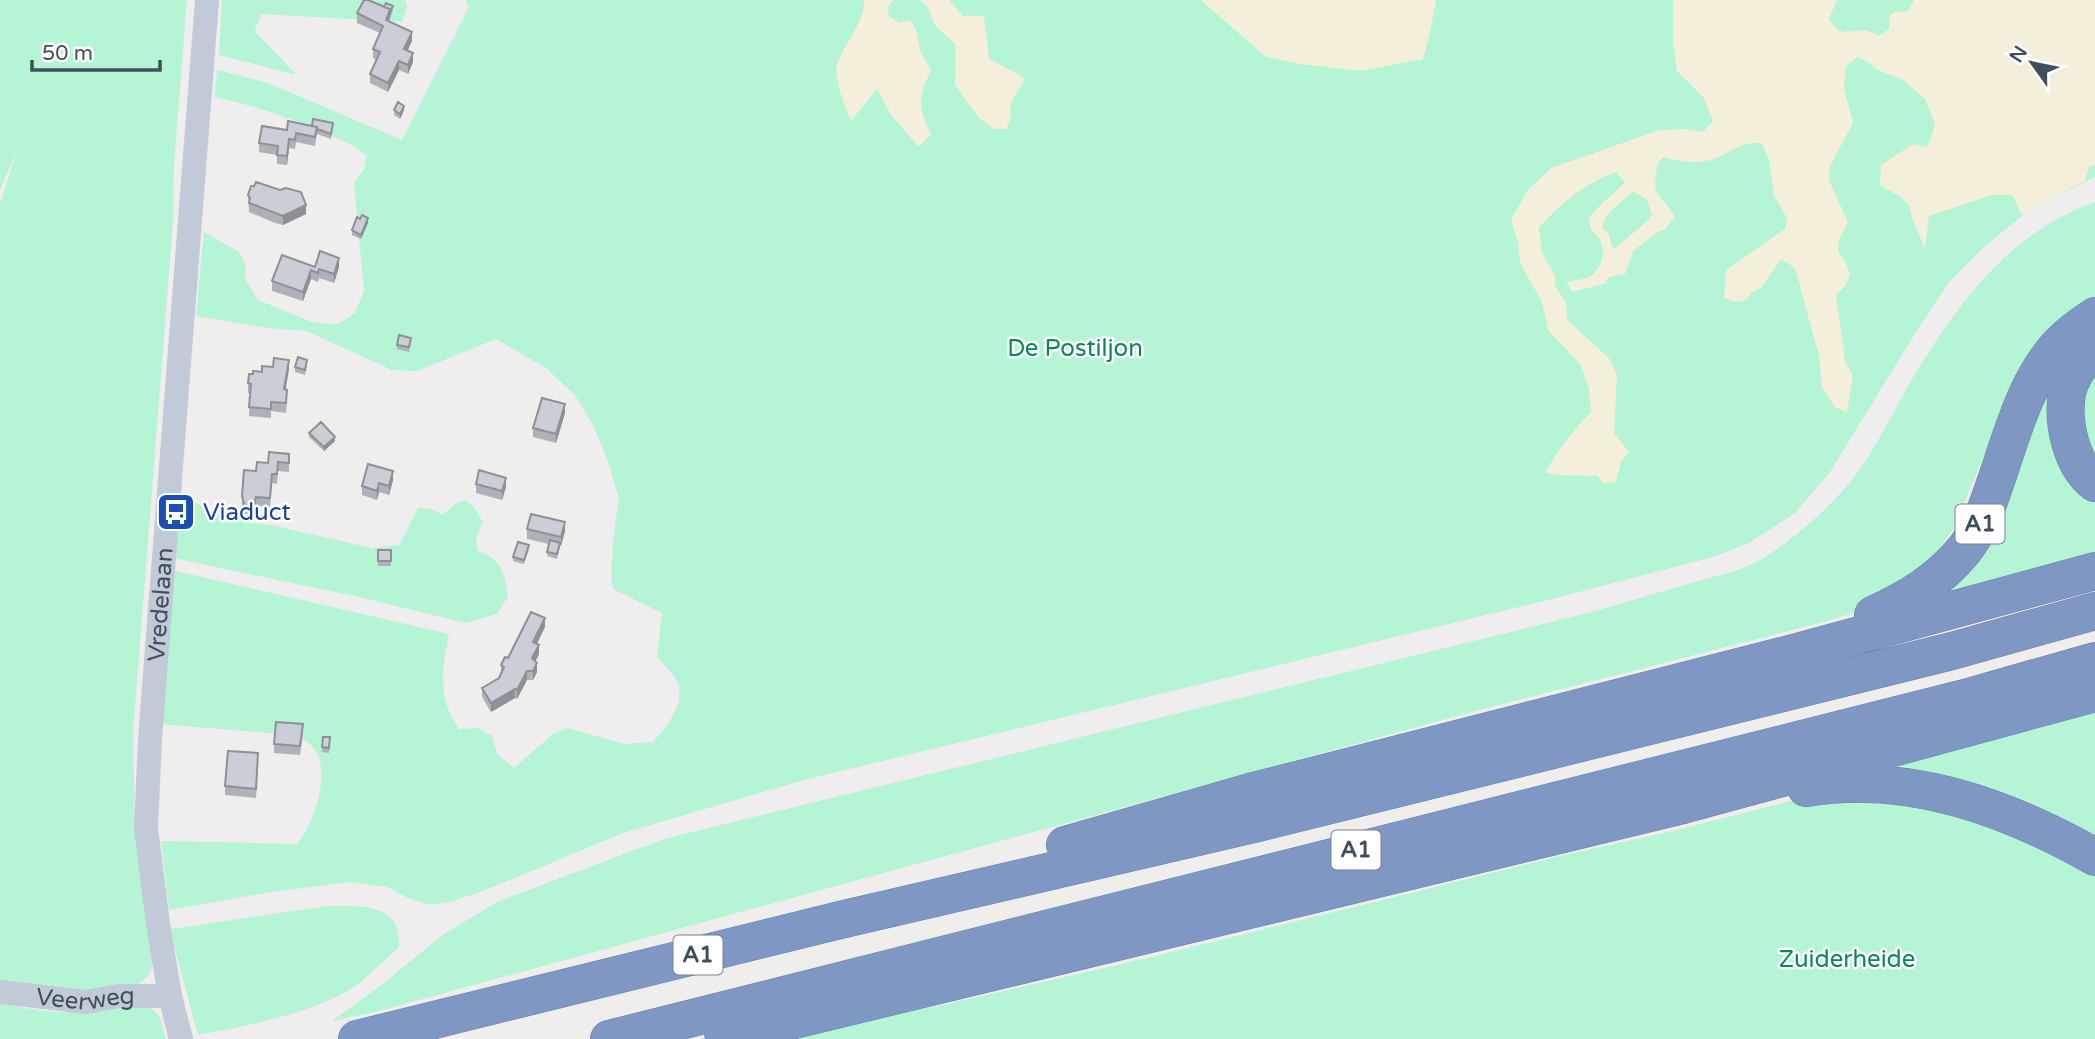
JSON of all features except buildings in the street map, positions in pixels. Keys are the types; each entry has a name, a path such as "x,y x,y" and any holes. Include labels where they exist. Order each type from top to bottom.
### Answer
{"highway":[{"name":"A1","path":"1782,656 1918,592 1945,571 1965,549 1984,516 2025,402 2040,371 2064,340 2095,316"},
{"path":"2095,346 2078,366 2067,392 2067,424 2074,455 2089,479 2095,483"},
{"name":"A1","path":"840,920 1070,843 1136,824 1782,656 2095,570"},
{"name":"A1","path":"357,1039 840,920 1258,823 1952,652 2095,611"},
{"name":"A1","path":"613,1038 1284,867 1965,698 2095,661"},
{"name":"A1","path":"613,1038 703,1037 790,1021 1684,805 2095,693"},
{"name":"A1","path":"1684,805 1723,803 1812,787 1843,785 1903,788 1944,794 1991,806 2095,857"}],"street":[{"name":"Vredelaan","path":"180,1036 170,996 146,828 152,712 207,0"},
{"name":"Veerweg","path":"0,992 86,1002 119,996 170,996"}],"green space":[{"path":"0,0 187,0 174,163 173,222 133,732 135,827 153,965 147,977 139,984 121,989 64,994 0,981 0,204 17,150 0,190"},
{"path":"222,0 405,0 407,7 402,22 262,14 255,28 256,33 297,75 219,55"},
{"name":"De Postiljon","path":"465,0 2095,0 2095,177 2033,207 1985,246 1949,282 1830,472 1795,513 1749,543 1713,557 1548,600 804,780 623,833 453,901 431,905 408,898 387,887 351,882 271,892 169,910 161,841 297,844 314,812 321,785 320,760 315,750 293,735 159,724 172,570 449,634 443,683 452,718 459,729 478,728 492,736 497,754 514,768 553,734 568,728 624,744 653,742 670,721 678,704 679,686 657,657 662,613 613,589 613,541 619,499 608,461 593,425 575,395 546,368 496,339 417,371 392,370 306,331 267,328 196,316 204,232 239,252 246,265 245,279 258,300 315,323 338,324 355,313 364,291 354,183 364,169 367,156 349,144 301,123 259,108 215,97 217,70 268,83 402,140 469,7"},
{"path":"2095,202 2095,296 2083,303 2005,406 1952,531 1923,571 1883,599 1850,614 1808,626 1483,709 375,1012 332,1021 444,934 497,902 664,839 1592,612 1753,564 1797,534 1852,480 1922,363 1961,306 1983,280 2033,235 2062,216"},
{"path":"2065,361 2095,498 2095,552 1928,597 2019,447"},
{"path":"2095,368 2095,468 2076,427 2088,376"},
{"path":"178,496 240,521 275,526 372,548 399,545 418,508 431,509 443,515 456,503 465,500 473,506 483,522 476,538 478,551 493,559 501,568 508,597 497,614 466,623 359,597 173,558"},
{"path":"2095,711 2095,846 1838,779"},
{"name":"Zuiderheide","path":"1810,796 1928,803 2095,869 2095,1039 766,1039 947,1004 1152,957"},
{"path":"328,906 366,907 387,914 398,932 399,947 356,985 323,1003 270,1020 198,1035 171,929"},
{"path":"0,1002 57,1012 146,1007 158,1016 166,1039 0,1039"}],"sand":[{"path":"864,0 893,0 888,7 889,17 900,23 910,20 916,30 921,52 931,71 923,88 921,102 931,134 919,147 891,115 877,89 851,121 846,108 838,83 838,62 861,16"},
{"path":"920,0 949,0 963,16 984,16 989,59 1025,78 1010,105 1011,119 1006,129 994,129 978,117 955,85 956,45 935,25 928,8"},
{"path":"1201,0 1436,0 1423,59 1361,71 1266,57"},
{"path":"1673,0 1837,0 1829,19 1833,25 1846,32 1861,30 1879,36 1889,29 1890,15 1908,11 1914,0 2095,0 2095,165 2089,167 2085,181 2022,215 2012,195 1992,195 1929,216 1925,249 1909,206 1902,198 1880,185 1881,165 1913,144 1928,147 1935,124 1925,99 1902,79 1875,69 1858,57 1846,66 1844,88 1853,123 1830,166 1829,180 1848,222 1839,240 1838,252 1845,260 1850,274 1846,285 1836,295 1845,361 1853,376 1847,413 1835,407 1822,388 1819,356 1795,268 1781,259 1761,288 1751,293 1746,300 1736,302 1724,298 1726,270 1785,229 1787,218 1774,196 1769,160 1762,144 1749,143 1701,162 1663,157 1658,163 1656,189 1675,217 1664,230 1633,251 1625,274 1609,277 1606,283 1572,292 1567,282 1589,277 1595,273 1602,261 1601,241 1592,230 1589,219 1625,182 1616,172 1594,182 1564,203 1539,228 1542,252 1555,276 1555,286 1566,302 1567,320 1609,358 1617,375 1614,433 1629,452 1621,461 1616,482 1603,483 1597,476 1545,472 1566,441 1591,412 1589,388 1580,364 1548,330 1542,302 1520,263 1511,219 1528,190 1551,168 1660,130 1685,129 1703,132 1713,121 1703,97 1677,71 1673,40","holes":["1633,191 1647,200 1652,215 1613,250 1608,232 1603,229 1606,218"]}],"place":[{"name":"Viaduct","path":"176,512"}]}
